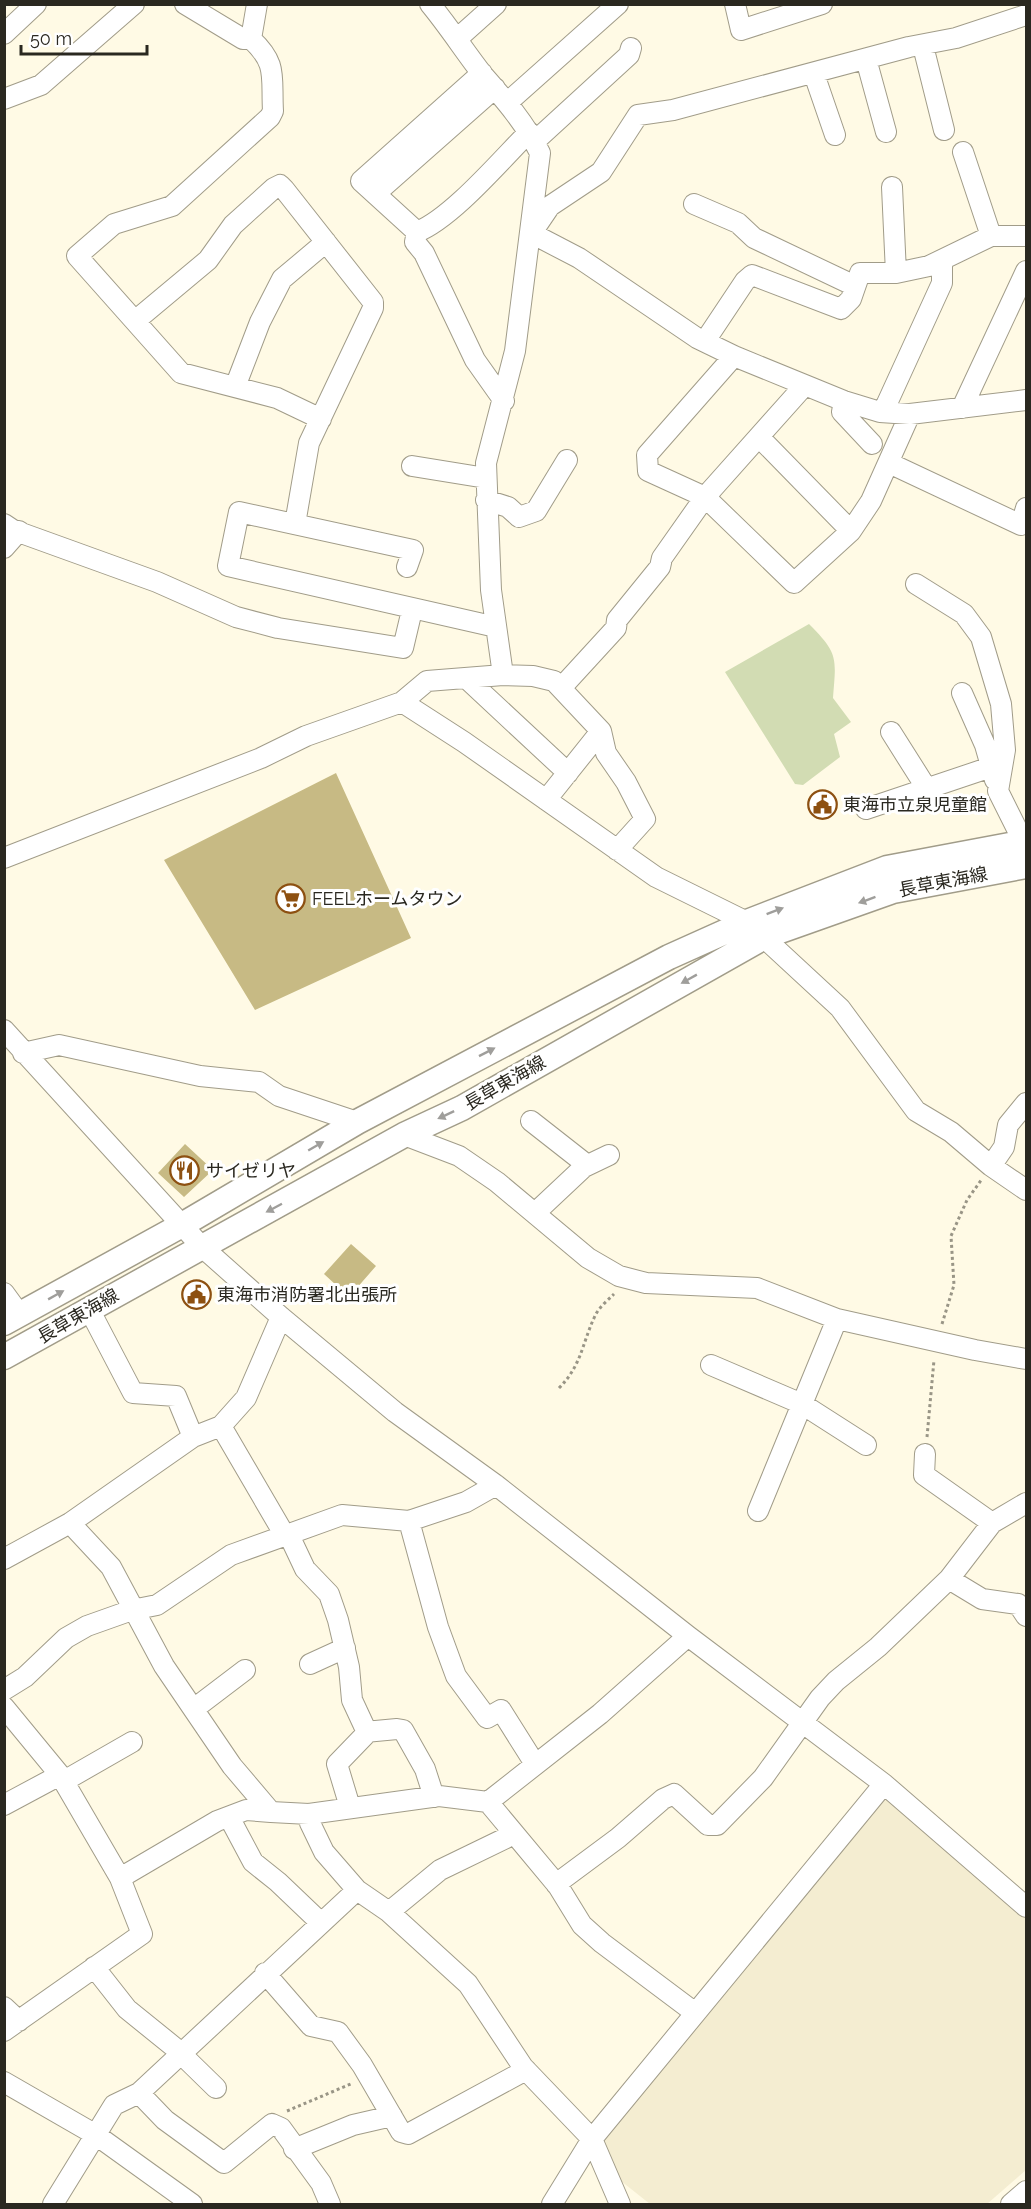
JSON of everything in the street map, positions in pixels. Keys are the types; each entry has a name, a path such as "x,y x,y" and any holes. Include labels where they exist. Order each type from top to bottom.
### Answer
{"main road":[{"name":"長草東海線","path":"4,1357 201,1246 338,1174 404,1135 462,1108 756,929 887,868 1026,850"},
{"name":"長草東海線","path":"12,1319 182,1225 357,1122 669,957 756,929"}],"street":[{"path":"4,34 36,4"},
{"path":"4,99 41,85 134,4"},
{"path":"184,4 243,39 251,39 270,60 273,111 270,117 172,206 114,224 77,255 181,373 277,398 321,419"},
{"path":"251,39 257,4"},
{"path":"430,4 532,137 540,153 515,351 504,401 486,463 486,500 496,627 503,675"},
{"path":"458,38 496,4"},
{"path":"417,232 361,181 618,4"},
{"path":"735,4 741,30 822,4"},
{"path":"531,233 550,206 601,172 638,115 673,110 866,59 956,38 1026,15"},
{"path":"923,46 944,130"},
{"path":"417,232 428,228 629,55 632,48"},
{"path":"866,59 886,132"},
{"path":"814,74 835,135"},
{"path":"963,152 992,236"},
{"path":"135,321 208,260 233,225 280,185 326,242 373,302 373,308 309,443 295,524"},
{"path":"892,187 896,273"},
{"path":"694,204 738,223 754,238 855,286"},
{"path":"417,232 415,242 424,253 475,360 504,401"},
{"path":"531,233 579,258 705,341 734,356 844,401 884,412 910,414 1026,400"},
{"path":"705,341 752,275 841,309 847,306 860,273 896,273 942,262 992,236 1026,236"},
{"path":"235,387 260,322 282,279 326,242"},
{"path":"884,412 942,283 942,262"},
{"path":"962,408 1026,271"},
{"path":"734,356 647,455 648,471 705,496 794,583 851,531 871,501 910,414"},
{"path":"561,688 616,628 617,620 660,567 662,558 705,496 760,438 804,386"},
{"path":"844,401 842,412 872,444"},
{"path":"760,438 851,531"},
{"path":"486,500 508,507 519,517 536,511 567,460"},
{"path":"889,463 1021,525 1026,508"},
{"path":"412,466 486,478"},
{"path":"407,567 413,550 239,512 228,566 412,610 496,627"},
{"path":"4,548 12,527 157,582 236,617 278,628 403,648 412,610"},
{"path":"916,584 964,614 981,637 1001,704 1005,750 998,791"},
{"path":"4,858 261,758 306,736 402,702 427,681 503,675 533,676 554,681 601,731 606,753 626,782 645,819 618,850"},
{"path":"466,678 568,773"},
{"path":"962,693 985,745 998,791 1026,850"},
{"path":"402,702 656,877 756,929 840,1008 916,1111 951,1132 991,1166 1026,1190"},
{"path":"546,800 601,731"},
{"path":"891,732 927,789"},
{"path":"866,809 991,767"},
{"path":"4,1030 201,1246 281,1317 395,1412 496,1485 688,1636 884,1784 1026,1906"},
{"path":"23,1053 59,1045 200,1076 259,1082 279,1096 357,1122"},
{"path":"991,1166 1004,1147 1008,1125 1026,1103"},
{"path":"531,1121 582,1161 584,1167"},
{"path":"404,1135 459,1156 497,1182 588,1258 619,1276 646,1283 757,1288 837,1319 936,1342 1026,1359"},
{"path":"535,1213 584,1167 609,1155"},
{"path":"4,1293 12,1319"},
{"path":"89,1309 133,1394 176,1396 193,1437"},
{"path":"4,1559 70,1523 193,1437 221,1426 246,1398 281,1317"},
{"path":"758,1511 837,1319"},
{"path":"711,1365 802,1404 866,1445"},
{"path":"221,1426 286,1533 305,1569 329,1594 338,1620 345,1648 352,1700 365,1732 365,1735 337,1764 350,1807"},
{"path":"925,1454 924,1475 992,1523"},
{"path":"4,1690 25,1677 66,1638 87,1626 132,1610 157,1605 231,1555 286,1533 342,1515 409,1521 466,1502 496,1485"},
{"path":"556,1884 618,1838 663,1799 674,1794 708,1825 717,1825 763,1778 820,1698 836,1681 878,1647 949,1579 992,1523 1026,1503"},
{"path":"409,1521 438,1627 456,1676 487,1718 501,1710 535,1764"},
{"path":"70,1523 111,1567 164,1666 195,1708 232,1766 271,1812"},
{"path":"949,1579 982,1599 1018,1604 1026,1616"},
{"path":"120,1878 229,1817 246,1810 309,1814 434,1797 488,1802 600,1714 688,1636"},
{"path":"310,1664 345,1648"},
{"path":"195,1708 244,1670"},
{"path":"4,1707 62,1778 120,1878 142,1934 12,2026 4,2007"},
{"path":"365,1732 397,1728 403,1731 425,1769 434,1797"},
{"path":"4,1805 132,1742"},
{"path":"552,2205 592,2139 694,2012 884,1784"},
{"path":"488,1802 556,1884 582,1925 694,2012"},
{"path":"309,1814 310,1823 324,1852 357,1890 389,1912 468,1984 526,2070 592,2139 620,2205"},
{"path":"229,1817 253,1862 278,1882 321,1923"},
{"path":"389,1912 440,1870 513,1832"},
{"path":"53,2205 114,2105 139,2092 357,1890"},
{"path":"94,1968 127,2009 180,2053 216,2088"},
{"path":"265,1973 311,2026 338,2032 369,2077 401,2132 408,2134 526,2070"},
{"path":"4,2082 96,2135 192,2205"},
{"path":"139,2092 165,2120 224,2163 272,2124 281,2128 294,2149 321,2183 330,2205"},
{"path":"294,2149 353,2125 392,2116"},
{"path":"1011,2205 1026,2191"}],"path":[{"path":"925,1454 936,1342 954,1286 951,1236 967,1200 991,1166"},
{"path":"559,1388 570,1377 582,1356 586,1336 596,1313 619,1289"},
{"path":"277,2126 281,2114 369,2077"}],"shaded area":[{"path":"886,1797 1026,1916 1026,2170 987,2204 650,2204 621,2181 601,2136"}],"green space":[{"path":"809,624 831,650 835,665 833,698 851,722 834,734 840,757 803,785 795,784 725,672"}],"building":[{"name":"FEELホームタウン","path":"336,773 411,938 255,1010 164,860"},
{"name":"サイゼリヤ","path":"185,1144 213,1170 184,1197 158,1173"},
{"path":"351,1244 376,1266 349,1297 324,1274"}],"place":[{"name":"東海市立泉児童館","path":"822,805"},
{"name":"FEELホームタウン","path":"291,899"},
{"name":"サイゼリヤ","path":"185,1171"},
{"name":"東海市消防署北出張所","path":"196,1295"}]}
